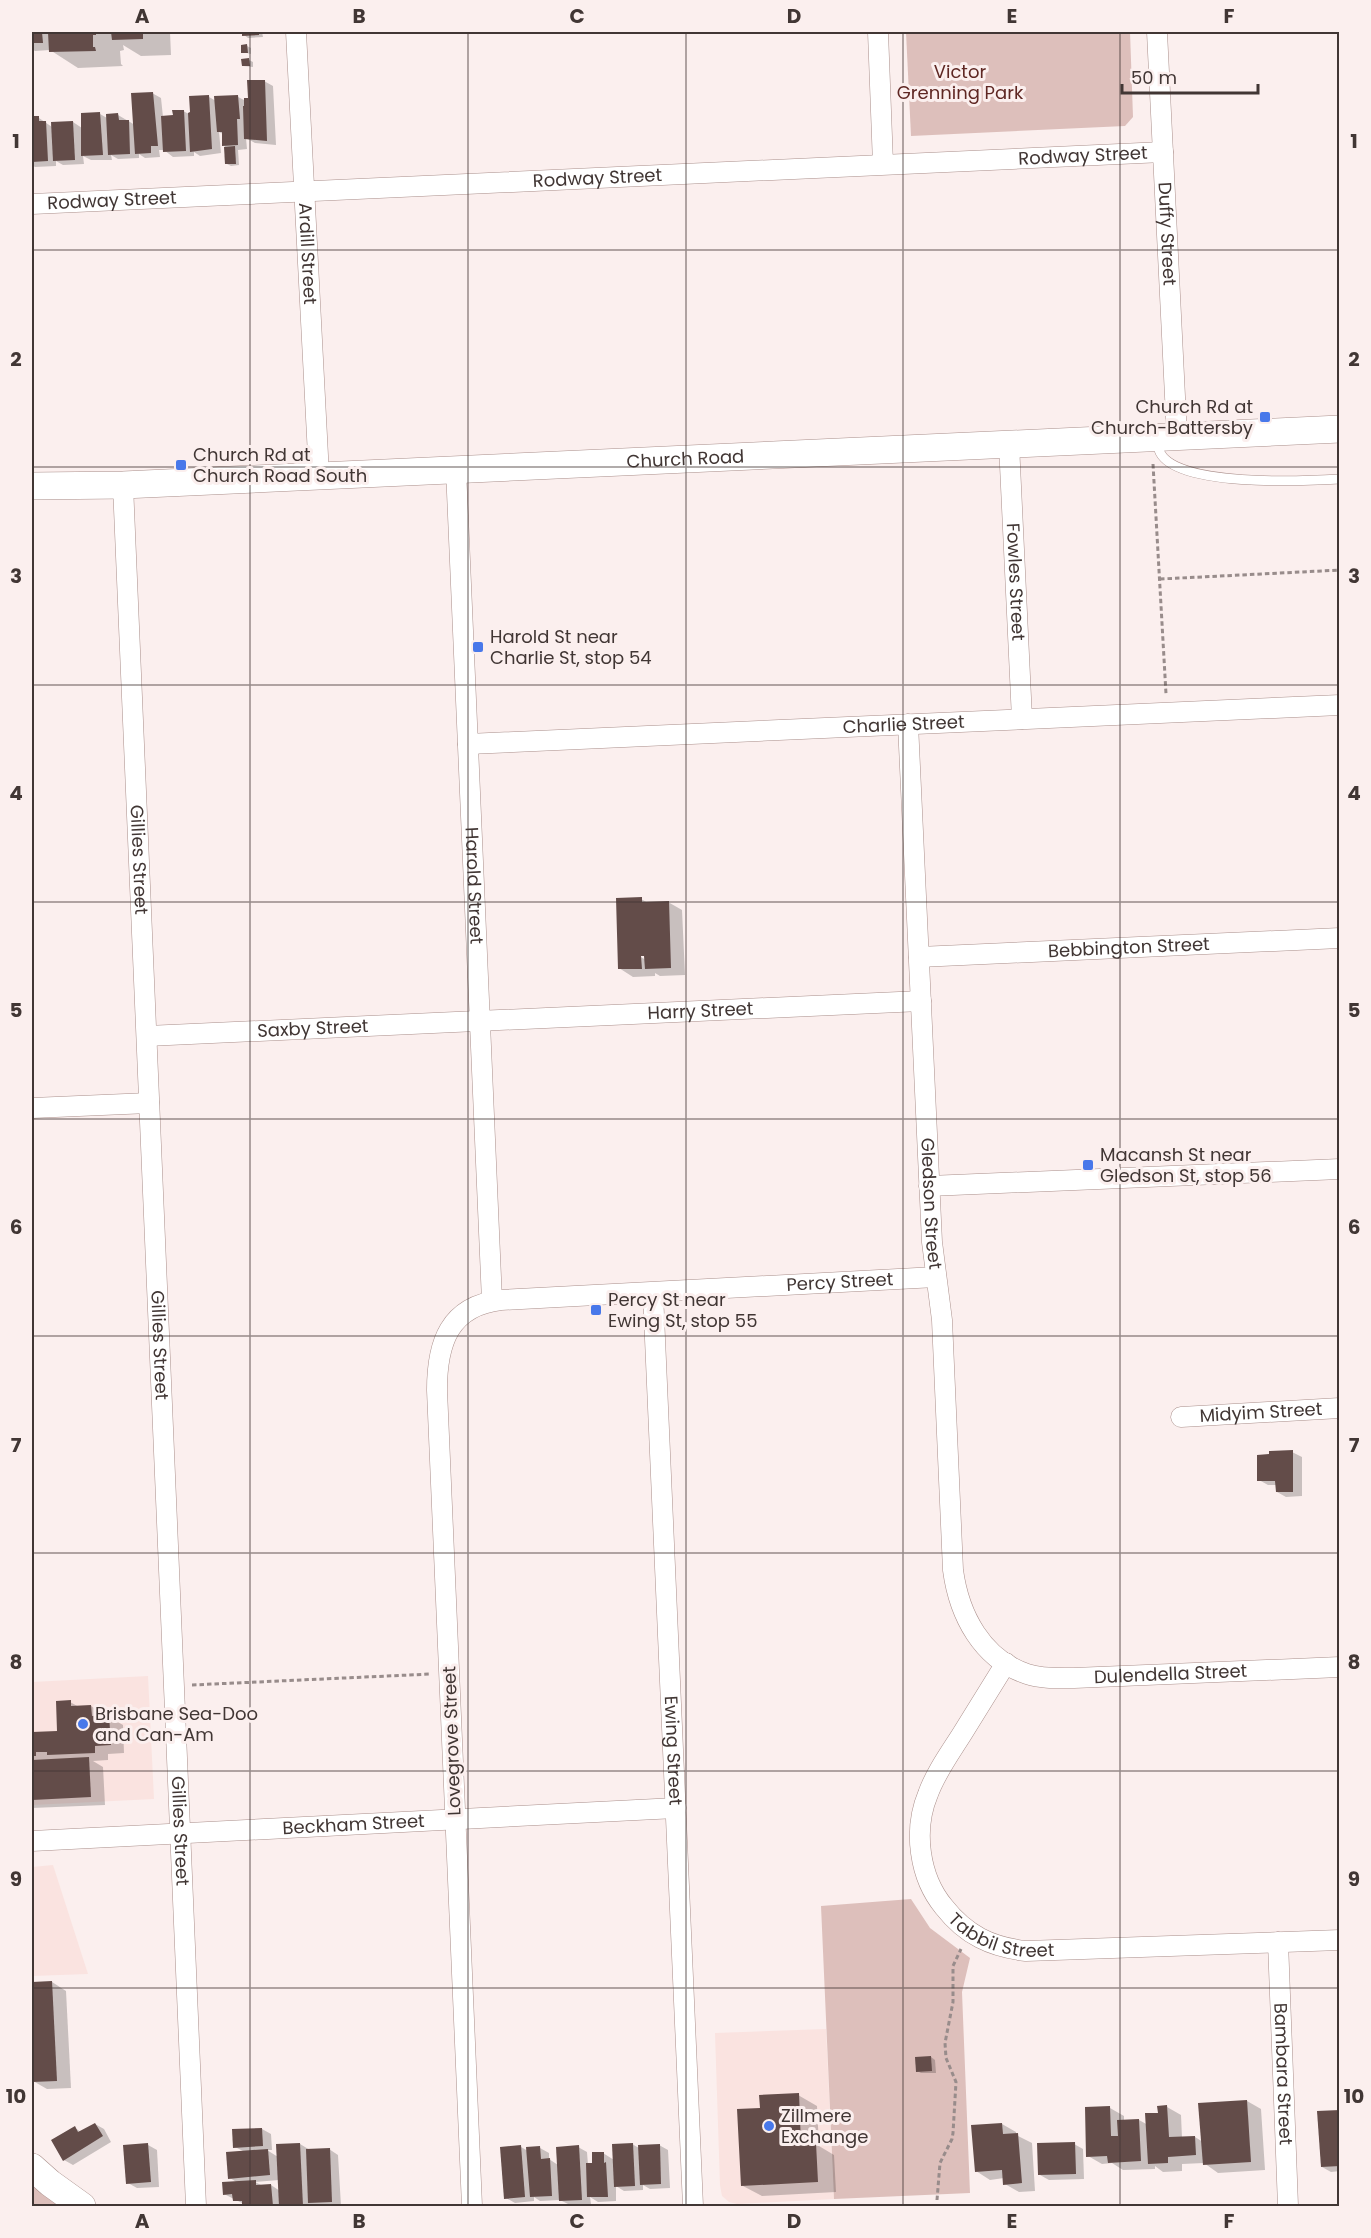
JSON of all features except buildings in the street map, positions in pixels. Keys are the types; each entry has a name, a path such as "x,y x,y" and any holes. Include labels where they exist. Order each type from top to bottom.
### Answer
{"street":[{"name":"Ardill Street","path":"296,32 319,475"},
{"path":"878,32 883,164"},
{"name":"Duffy Street","path":"1157,32 1163,152 1163,444"},
{"name":"Rodway Street","path":"32,204 1163,152"},
{"name":"Church Road","path":"32,486 123,485 1009,444 1163,444 1340,429"},
{"name":"Fowles Street","path":"1009,444 1022,719"},
{"name":"Harold Street","path":"456,469 492,1301"},
{"name":"Gillies Street","path":"123,485 196,2206"},
{"name":"Charlie Street","path":"468,744 1340,705"},
{"name":"Gledson Street","path":"908,724 930,1186 936,1277 942,1320 956,1586 965,1616 973,1630 1006,1663"},
{"name":"Bebbington Street","path":"919,957 1340,938"},
{"name":"Harry Street","path":"480,1020 921,1001"},
{"name":"Saxby Street","path":"147,1036 480,1020"},
{"path":"32,1108 149,1103"},
{"path":"930,1186 1340,1169"},
{"name":"Percy Street","path":"492,1301 936,1277"},
{"name":"Ewing Street","path":"653,1293 693,2206"},
{"name":"Lovegrove Street","path":"472,2206 438,1364 447,1334 457,1318 471,1308 492,1301"},
{"name":"Midyim Street","path":"1181,1417 1340,1408"},
{"name":"Dulendella Street","path":"1006,1663 1029,1675 1058,1678 1340,1667"},
{"name":"Tabbil Street","path":"1006,1663 927,1794 921,1824 921,1856 930,1886 951,1916 979,1940 995,1946 1026,1951 1340,1940"},
{"name":"Beckham Street","path":"32,1841 676,1808"},
{"name":"Bambara Street","path":"1278,1942 1288,2206"},
{"path":"32,2167 50,2184 82,2206"}],"lane":[{"path":"1163,444 1159,450 1165,459 1192,473 1215,477 1287,482 1340,479"}],"path":[{"path":"1163,444 1160,579 1167,713"},
{"path":"1160,579 1340,570"},
{"path":"174,1686 433,1674"},
{"path":"937,2200 940,2163 953,2133 956,2082 944,2050 953,2002 953,1966 971,1933"}],"shaded area":[{"path":"148,1676 154,1799 32,1805 32,1682"},
{"path":"53,1865 88,1974 32,1976 32,1867"},
{"path":"826,2029 834,2199 737,2204 729,2202 722,2196 720,2185 715,2033"}],"green space":[{"name":"Victor Grenning Park","path":"906,32 1130,32 1133,117 1125,126 911,136"},
{"path":"911,1899 930,1928 970,1958 962,1992 970,2193 834,2199 821,1906"},
{"path":"32,2182 58,2206 32,2206"}],"place":[{"name":"Church Rd at Church-Battersby","path":"1265,417"},
{"name":"Church Rd at Church Road South","path":"181,465"},
{"name":"Harold St near Charlie St, stop 54","path":"478,647"},
{"name":"Macansh St near Gledson St, stop 56","path":"1088,1165"},
{"name":"Percy St near Ewing St, stop 55","path":"596,1310"},
{"name":"Brisbane Sea-Doo and Can-Am","path":"83,1724"},
{"name":"Zillmere Exchange","path":"769,2126"}]}
